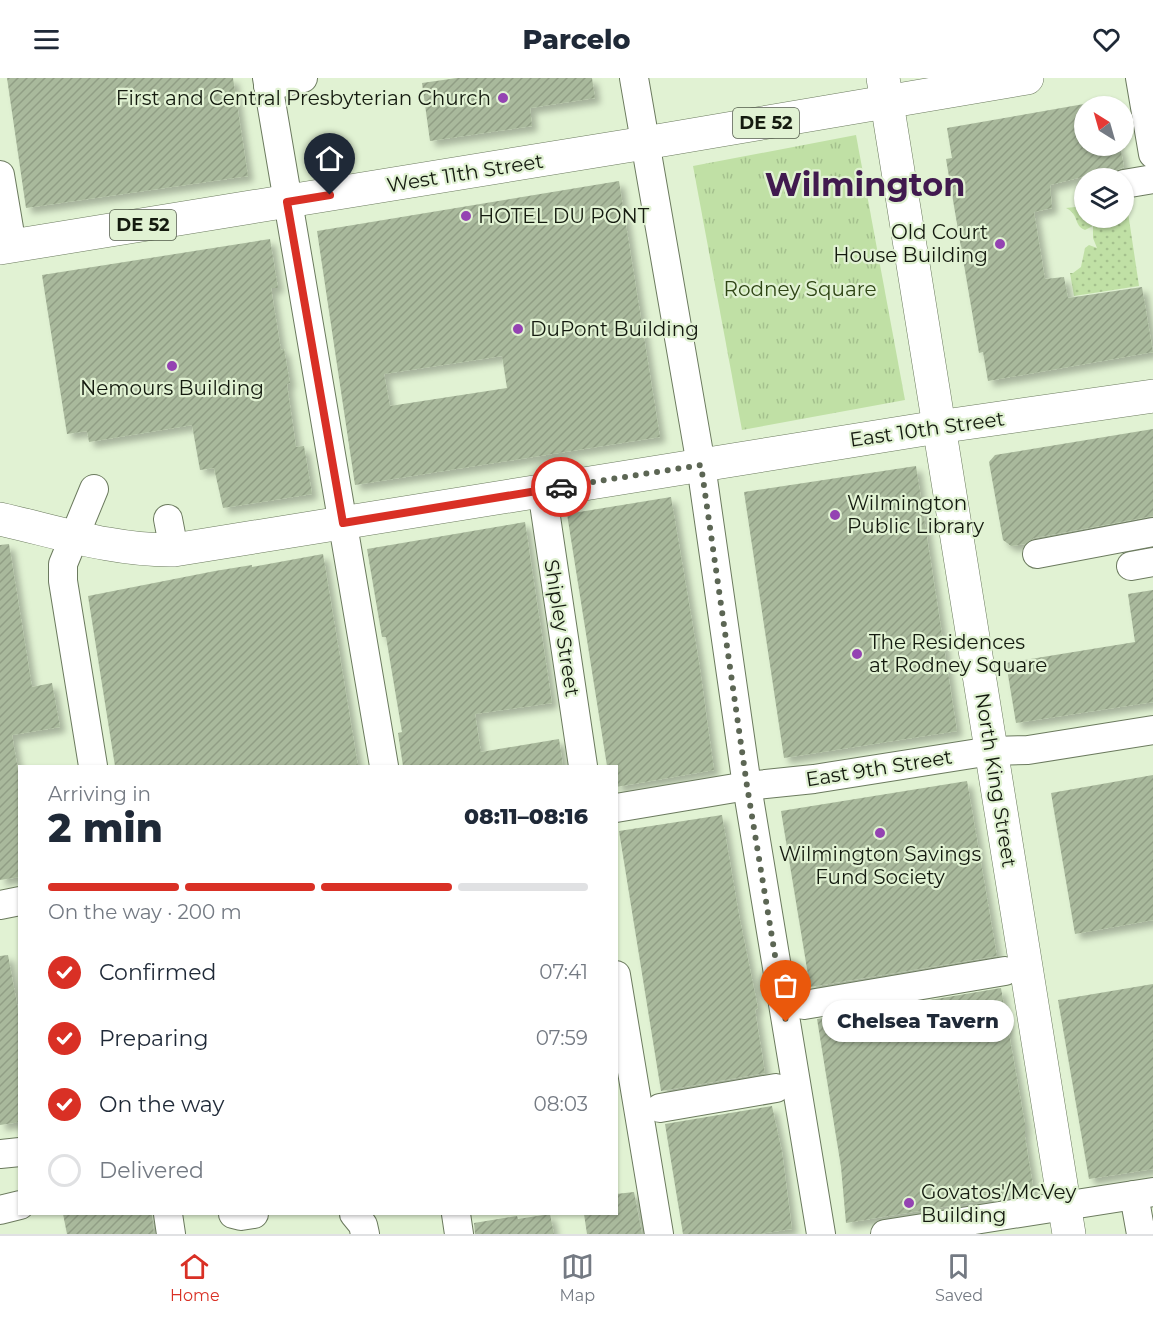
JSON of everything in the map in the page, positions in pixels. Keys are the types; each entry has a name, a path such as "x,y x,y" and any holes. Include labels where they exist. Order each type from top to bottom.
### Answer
{"main road":[{"name":"DE 52","path":"645,143 885,90 1027,78"},
{"name":"North King Street","path":"885,90 1067,1220"},
{"name":"West 11th Street","path":"6,247 645,143"},
{"name":"East 10th Street","path":"0,519 113,546 145,550 171,534 343,523 938,427 1153,396"}],"street":[{"path":"303,78 268,82 384,765"},
{"path":"634,78 701,465 747,786 821,1234"},
{"path":"1140,78 1153,154"},
{"path":"0,175 6,247"},
{"path":"1134,182 1153,179"},
{"path":"93,765 63,581 63,564 94,489"},
{"name":"Shipley Street","path":"542,490 583,765"},
{"path":"1037,554 1153,532"},
{"name":"East 9th Street","path":"618,808 747,786 814,779 991,751 1028,750 1153,730"},
{"path":"0,905 18,901"},
{"path":"804,1005 1005,971"},
{"path":"618,998 624,1067 659,1234"},
{"path":"660,1108 776,1088"},
{"path":"0,1154 18,1152"},
{"path":"885,1234 1067,1220 1144,1194 1141,1234"},
{"path":"0,1210 18,1206"},
{"path":"168,1215 171,1234"},
{"path":"349,1234 348,1229 353,1215"},
{"path":"354,1215 363,1225 364,1234"},
{"path":"456,1215 459,1234"}],"green space":[{"name":"Rodney Square","path":"856,135 905,400 742,430 693,166"},
{"path":"1074,207 1074,216 1070,211 1066,208"},
{"path":"1093,228 1130,228 1139,286 1074,296 1070,273 1081,267 1085,248 1089,245 1097,248 1093,238"}],"building":[{"path":"7,78 233,78 248,176 26,208"},
{"path":"457,78 592,78 595,98 530,108 532,126 430,141 422,83"},
{"name":"Old Court House Building","path":"1074,106 1074,156 1122,156 1124,167 1122,168 1074,168 1074,179 1050,185 1052,208 1034,212 1045,279 1064,277 1068,298 1142,287 1153,352 988,381 983,352 979,353 946,159 952,158 947,128"},
{"name":"DuPont Building","path":"619,181 660,437 355,485 317,231","holes":["502,356 507,388 390,406 384,374"]},
{"name":"Nemours Building","path":"270,239 278,288 271,288 281,350 284,349 290,383 287,384 296,447 304,446 312,494 223,508 214,468 200,470 192,425 89,442 87,431 67,434 42,275"},
{"path":"1153,429 1153,516 1034,538 1025,544 1011,546 1003,540 989,462 995,455"},
{"name":"The Residences at Rodney Square","path":"916,466 957,731 784,758 744,492"},
{"path":"671,497 699,662 714,770 618,787 618,765 607,765 567,514"},
{"path":"525,522 552,703 475,714 481,752 559,739 563,765 403,765 398,733 402,732 386,637 382,637 367,549"},
{"path":"9,544 32,687 52,683 60,727 12,735 18,770 18,877 0,880 0,545"},
{"path":"323,554 358,765 115,765 88,596 215,571 252,565 252,567"},
{"path":"1153,590 1153,702 1016,723 1006,663 1135,642 1128,594"},
{"path":"1153,775 1153,920 1075,934 1051,793"},
{"path":"967,781 997,956 810,987 781,811"},
{"path":"722,815 758,1008 755,1010 765,1073 661,1091 619,831"},
{"path":"8,955 18,1009 18,1122 0,1125 0,956"},
{"path":"1153,984 1153,1169 1089,1179 1058,1000"},
{"path":"1001,988 1025,1124 1034,1192 846,1223 841,1167 817,1019"},
{"path":"772,1106 782,1152 792,1229 759,1234 683,1234 665,1124"},
{"path":"634,1192 642,1234 587,1234 584,1215 618,1215 618,1194"},
{"path":"63,1215 152,1215 154,1234 67,1234"},
{"path":"550,1215 554,1234 475,1234 474,1223 517,1216 518,1219"}],"way so far":[{"path":"561,487 701,465 747,786 786,1022"}],"place":[{"name":"First and Central Presbyterian Church","path":"503,98"},
{"name":"HOTEL DU PONT","path":"466,216"},
{"name":"Old Court House Building","path":"1000,244"},
{"name":"DuPont Building","path":"518,329"},
{"name":"Nemours Building","path":"172,366"},
{"name":"Wilmington Public Library","path":"835,515"},
{"name":"The Residences at Rodney Square","path":"857,654"},
{"name":"Wilmington Savings Fund Society","path":"880,833"},
{"name":"Chelsea Tavern","path":"786,1022"},
{"name":"Govatos'/McVey Building","path":"909,1203"}],"district":[{"name":"Wilmington","path":"865,184"}],"route":[{"path":"330,195 287,202 343,523 561,487"}]}
